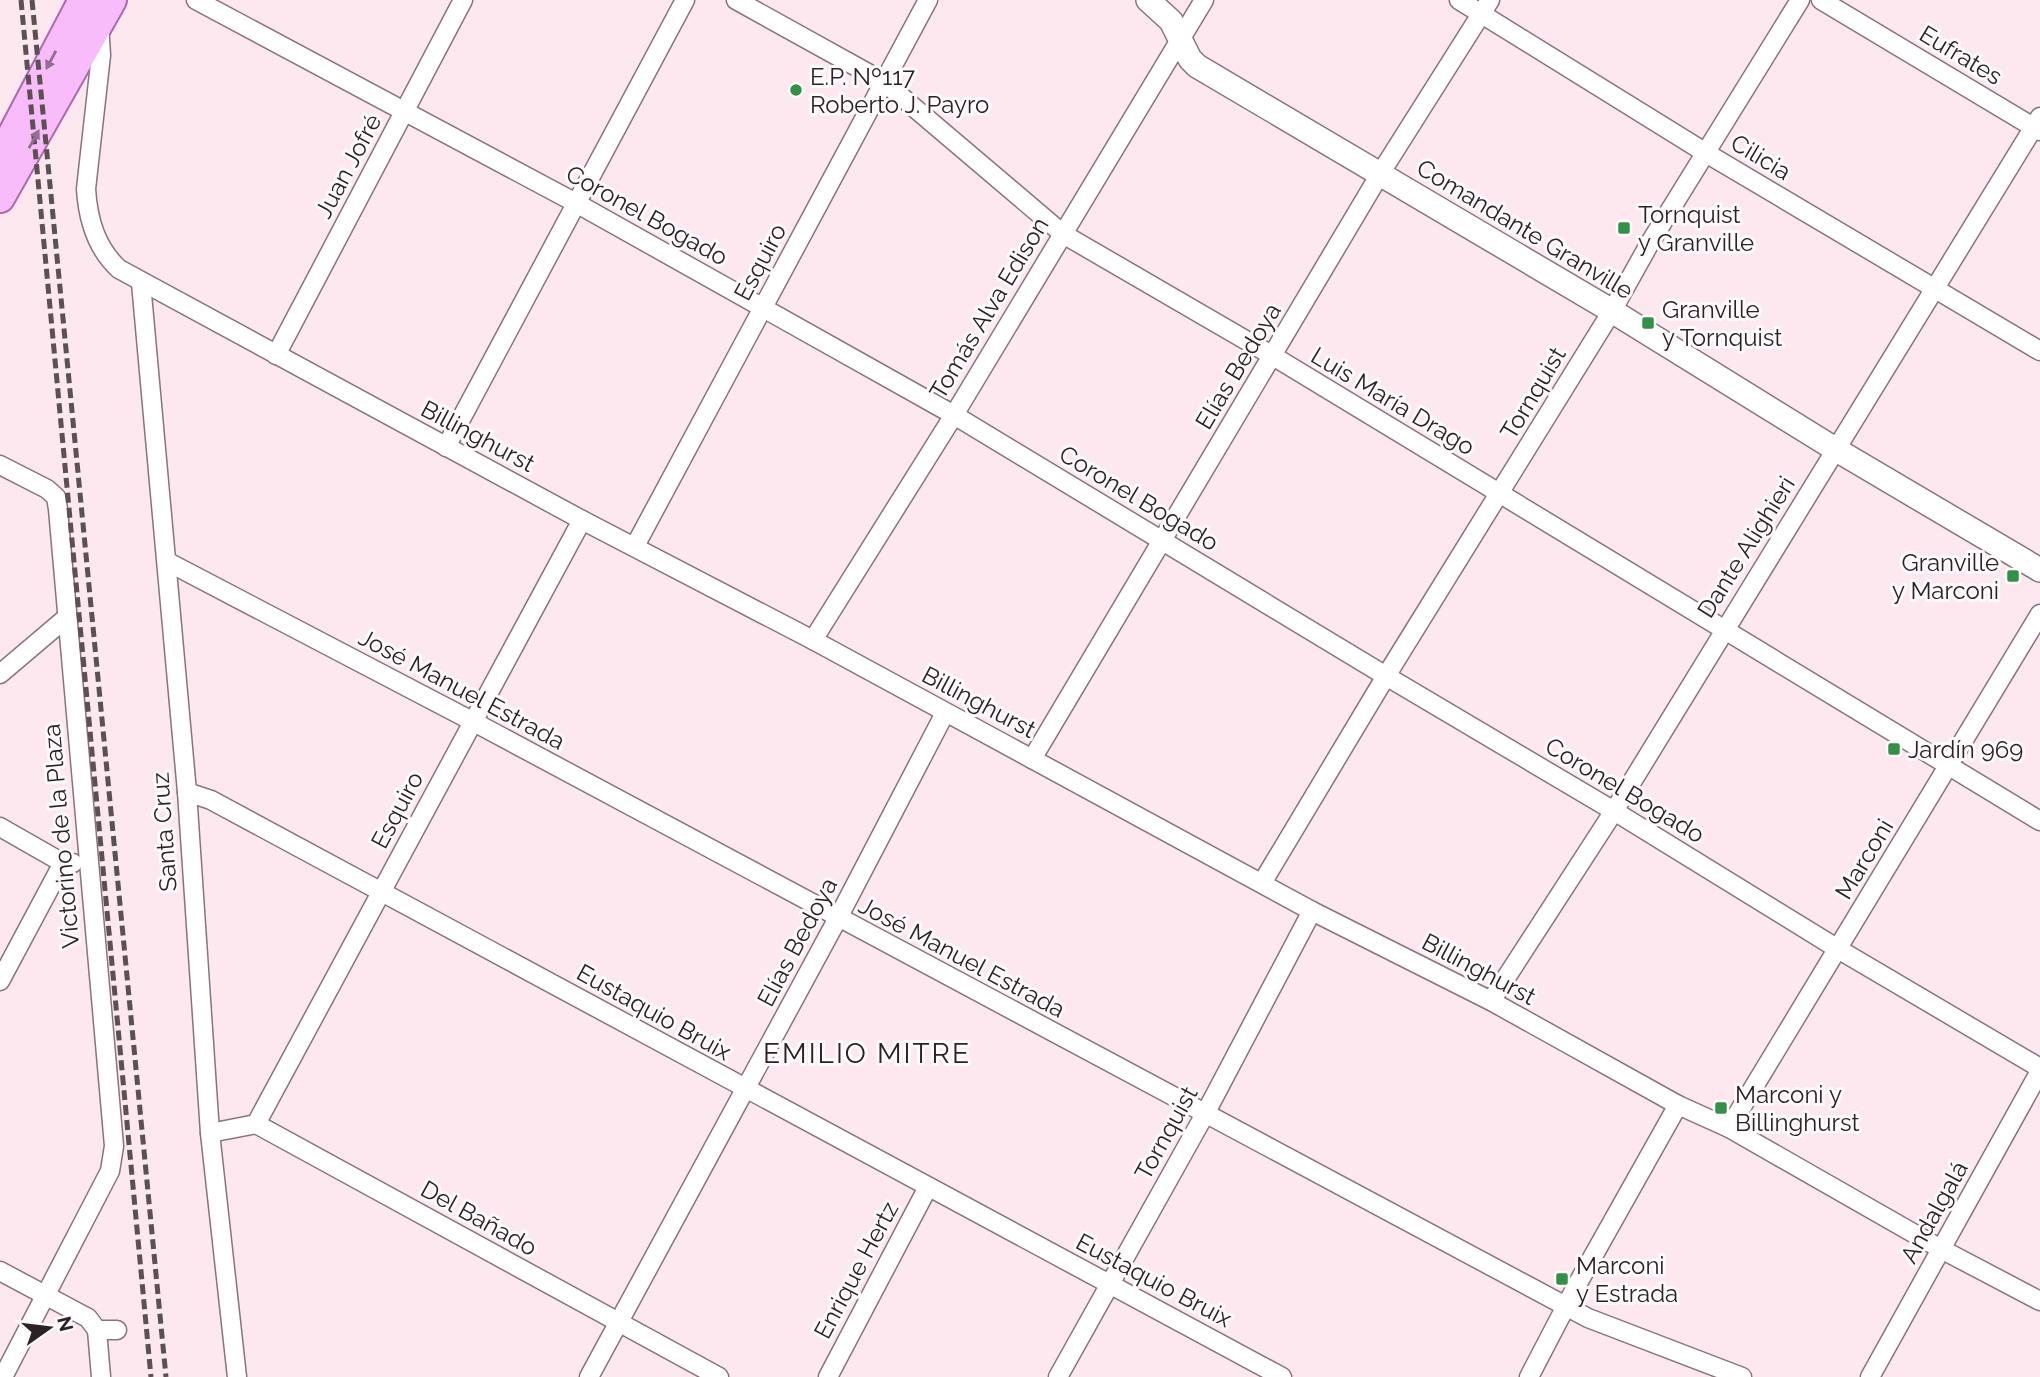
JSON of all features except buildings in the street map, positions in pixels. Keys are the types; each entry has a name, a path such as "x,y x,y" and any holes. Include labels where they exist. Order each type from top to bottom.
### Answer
{"main road":[{"path":"0,158 83,0"},
{"path":"0,198 106,12"}],"street":[{"name":"Coronel Bogado","path":"196,0 576,203 954,415 2040,1069"},
{"name":"Juan Jofré","path":"276,355 463,0"},
{"path":"446,447 685,0"},
{"name":"Luis María Drago","path":"736,0 884,82 1063,234 1273,356 2040,821"},
{"name":"Esquiro","path":"635,546 928,0"},
{"name":"Comandante Granville","path":"1148,0 1165,14 1190,59 1197,66 1612,311 1835,449 2040,570"},
{"name":"Tomás Alva Edison","path":"813,640 954,415 1204,0"},
{"name":"Cilicia","path":"1459,0 1486,6 1706,153 2040,351"},
{"name":"Tornquist","path":"1262,883 1800,0"},
{"name":"Eufrates","path":"1821,0 2038,125"},
{"name":"Elías Bedoya","path":"1032,759 1380,174 1486,6"},
{"name":"Billinghurst","path":"106,12 86,189 87,208 99,245 119,269 582,520 813,640 1312,911 1491,1001 1678,1105 1729,1128 1941,1249 2040,1301"},
{"name":"Dante Alighieri","path":"1491,1001 1614,811 1934,288 2038,125"},
{"name":"Santa Cruz","path":"141,283 187,792 210,1133 237,1377"},
{"name":"Victorino de la Plaza","path":"0,465 47,489 55,497 114,1129 110,1171 47,1296"},
{"name":"Esquiro","path":"257,1124 582,520"},
{"name":"José Manuel Estrada","path":"168,562 472,721 1588,1318 1742,1377"},
{"name":"Marconi","path":"1729,1128 2040,614"},
{"path":"0,674 66,618"},
{"name":"Elías Bedoya","path":"589,1377 838,918 945,713"},
{"name":"Eustaquio Bruix","path":"187,792 211,800 1282,1377"},
{"path":"0,827 63,863 88,863"},
{"path":"0,981 63,863"},
{"name":"Tornquist","path":"1058,1377 1205,1114 1312,911"},
{"name":"Andalgalá","path":"1870,1377 2040,1069"},
{"path":"1529,1377 1678,1105"},
{"path":"210,1133 257,1124"},
{"name":"Del Bañado","path":"257,1124 719,1377"},
{"name":"Enrique Hertz","path":"828,1377 928,1186"},
{"path":"0,1271 88,1318 97,1330 102,1377"},
{"path":"3,1377 47,1296"},
{"path":"97,1330 117,1330"}],"railway":[{"path":"21,0 151,1377"},
{"path":"32,0 166,1377"}],"place":[{"name":"E.P. Nº117 Roberto J. Payro","path":"796,90"},
{"name":"Tornquist y Granville","path":"1624,228"},
{"name":"Granville y Tornquist","path":"1648,323"},
{"name":"Granville y Marconi","path":"2013,576"},
{"name":"Jardín 969","path":"1894,749"},
{"name":"Marconi y Billinghurst","path":"1721,1108"},
{"name":"Marconi y Estrada","path":"1562,1279"}],"district":[{"name":"EMILIO MITRE","path":"867,1053"}]}
